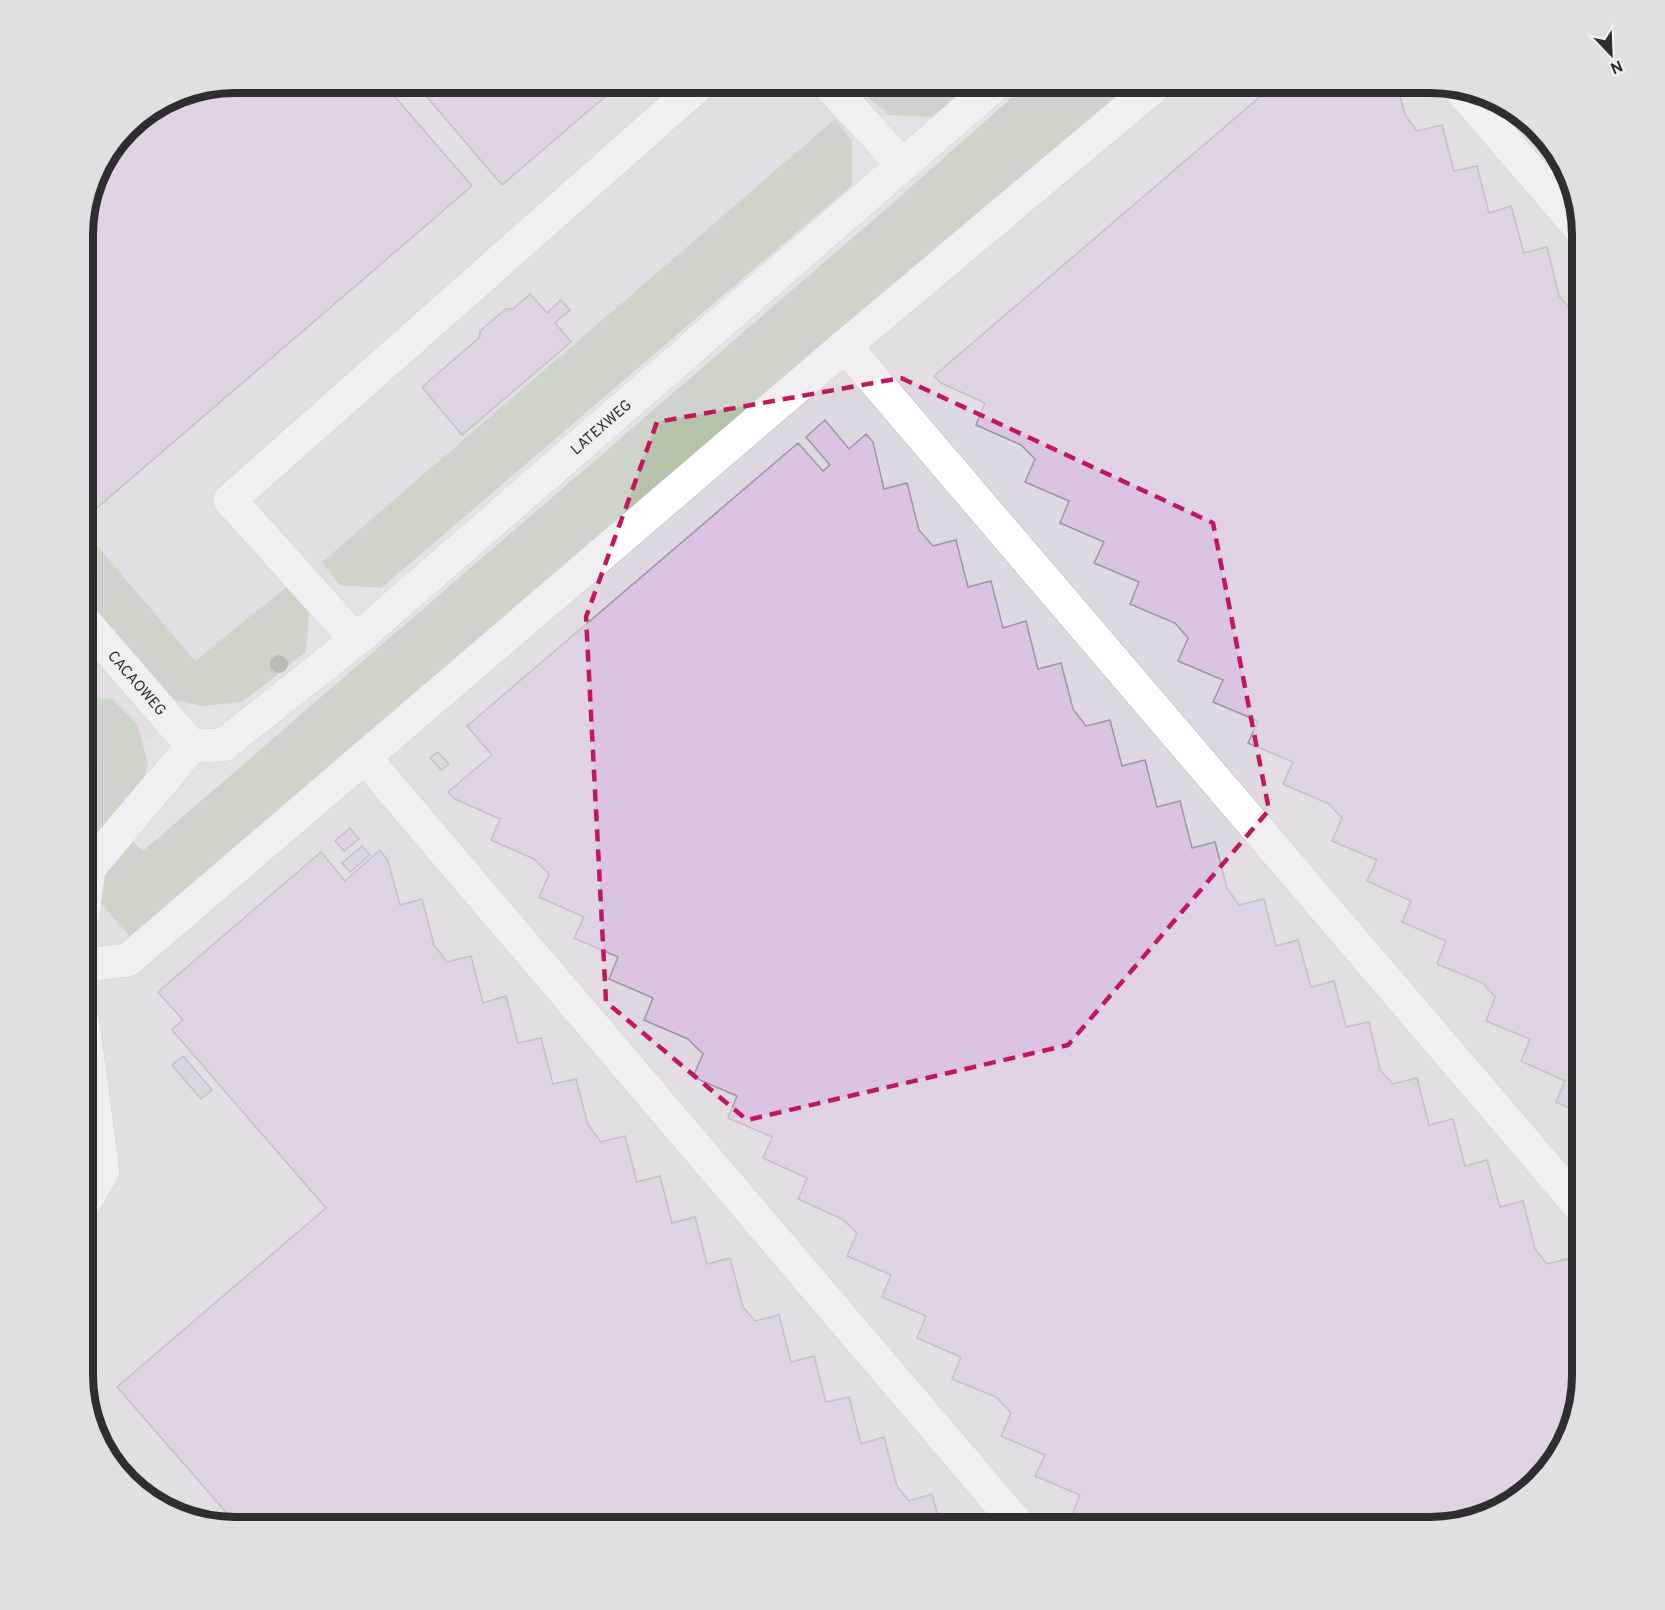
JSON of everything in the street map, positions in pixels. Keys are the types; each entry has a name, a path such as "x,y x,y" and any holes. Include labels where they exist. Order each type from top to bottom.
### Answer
{"street":[{"path":"356,640 230,500 690,93"},
{"path":"836,93 903,165"},
{"name":"LATEXWEG","path":"192,746 223,745 356,640 986,93"},
{"path":"93,964 128,960 845,346 1146,93"},
{"path":"1468,99 1571,218"},
{"path":"845,346 1572,1197"},
{"name":"CACAOWEG","path":"93,642 192,746"},
{"path":"93,863 192,746"},
{"path":"365,758 1011,1517"},
{"path":"93,1097 103,1171 93,1187"}],"highlighted area":[{"path":"901,378 1213,523 1269,810 1068,1045 747,1120 606,1002 586,617 657,422"}],"shaded area":[{"path":"226,93 909,93 93,787 93,226 101,190 108,172 117,156 142,128 164,112 181,104"},
{"path":"1072,93 1439,93 1466,98 1501,112 1516,122 1537,142 1553,164 1567,199 1572,226 1572,1384 1567,1411 1553,1446 1523,1482 1501,1498 1457,1514 1430,1517 235,1517 217,1516 181,1506 164,1498 142,1482 117,1454 104,1429 93,1384 93,905"}],"green space":[{"path":"868,93 960,93 932,117 889,115 865,95"},
{"path":"1017,93 1123,93 133,940 93,894 93,698 112,699 137,724 148,763 141,790 113,822 143,851 894,202"},
{"path":"835,119 852,141 852,185 381,588 339,585 322,562"},
{"path":"93,541 195,661 288,586 309,612 306,652 242,702 203,706 171,699 93,608"}],"building":[{"path":"226,93 392,93 472,186 93,511 93,226 101,190 108,172 117,156 142,128 164,112 181,104"},
{"path":"424,93 609,93 502,185"},
{"path":"1264,93 1400,93 1405,115 1417,131 1442,125 1454,171 1477,166 1489,213 1511,206 1524,253 1547,247 1559,296 1572,310 1572,1109 1556,1102 1565,1081 1521,1061 1530,1039 1486,1021 1495,997 1483,983 1437,964 1446,941 1402,922 1411,901 1367,881 1377,860 1332,841 1342,818 1329,804 1283,784 1293,762 1248,743 1258,721 1213,702 1223,680 1178,661 1188,638 1175,623 1130,604 1139,582 1094,563 1104,542 1060,523 1069,501 1025,482 1035,459 1021,445 976,425 985,403 941,383 934,376"},
{"path":"530,294 547,313 561,300 570,310 555,323 571,342 462,435 422,387 480,337 480,331 495,318 506,309 513,309"},
{"path":"825,420 849,449 866,434 873,442 884,489 907,483 919,530 933,546 956,540 968,587 991,581 1003,628 1026,621 1038,669 1061,663 1073,709 1086,726 1110,720 1122,766 1145,760 1157,807 1180,801 1192,848 1215,842 1227,888 1239,905 1264,899 1276,946 1298,940 1311,987 1334,981 1346,1027 1369,1022 1380,1070 1393,1084 1417,1078 1429,1125 1453,1119 1465,1166 1487,1160 1500,1207 1523,1201 1535,1249 1547,1264 1571,1258 1572,1384 1567,1411 1548,1454 1523,1482 1509,1493 1475,1509 1448,1516 1430,1517 1071,1517 1080,1495 1035,1476 1045,1455 1001,1436 1011,1413 996,1397 952,1379 961,1357 917,1338 926,1316 882,1297 891,1275 847,1256 857,1233 842,1219 798,1199 807,1178 763,1158 772,1137 728,1118 737,1096 693,1077 703,1054 688,1039 644,1020 653,998 609,979 618,957 574,938 584,917 539,897 549,874 534,859 491,840 500,819 455,799 448,792 492,755 467,726 798,443 823,471 830,465 806,437"},
{"path":"438,752 449,764 441,770 430,758"},
{"path":"350,828 359,839 344,851 335,841"},
{"path":"362,846 370,855 350,872 342,863"},
{"path":"380,850 388,861 400,905 422,899 434,945 447,962 471,956 483,1003 506,996 518,1043 541,1038 553,1084 576,1079 588,1125 601,1142 625,1136 637,1182 660,1176 672,1223 695,1217 707,1264 730,1258 743,1307 755,1321 779,1315 791,1362 814,1356 826,1402 849,1397 861,1444 884,1437 897,1486 909,1501 932,1494 938,1517 230,1517 117,1387 326,1208 172,1030 183,1020 158,992 321,852 345,881"},
{"path":"183,1056 212,1090 201,1099 172,1065"}]}
